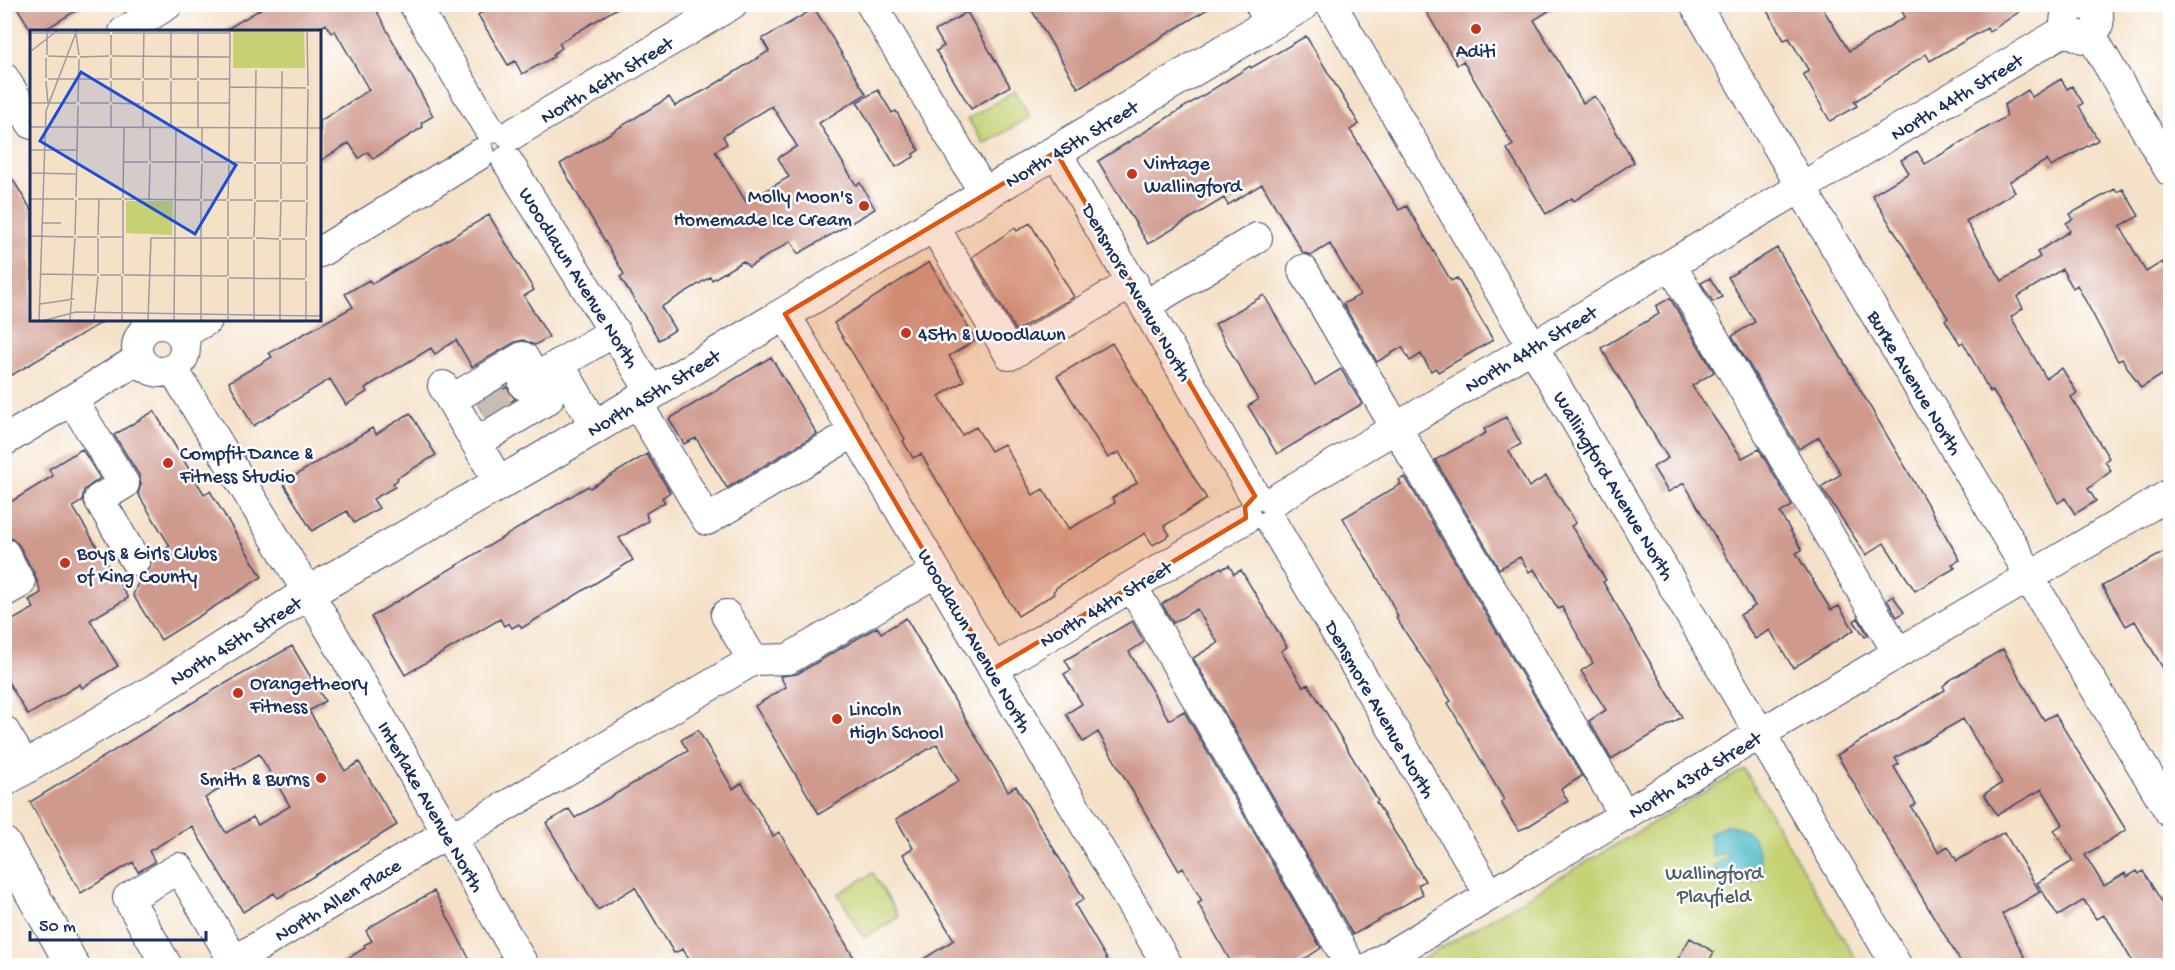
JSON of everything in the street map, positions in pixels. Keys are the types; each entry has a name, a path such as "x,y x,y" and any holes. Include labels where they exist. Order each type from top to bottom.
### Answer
{"main road":[{"name":"North 45th Street","path":"15,774 161,687 308,593 500,484 1056,152 1266,14 1303,4"},
{"path":"4,844 73,966"}],"street":[{"path":"127,30 168,4"},
{"name":"Woodlawn Avenue North","path":"414,4 497,145 615,331 645,398 707,520 854,432"},
{"name":"North 46th Street","path":"321,251 732,4"},
{"path":"871,4 985,194"},
{"name":"Wallingford Avenue North","path":"1331,4 1898,966"},
{"name":"Burke Avenue North","path":"1695,4 2170,812"},
{"path":"2085,13 2170,171"},
{"name":"North 44th Street","path":"993,669 1133,588 1397,427 1801,187 2085,13"},
{"path":"14,92 30,120"},
{"name":"Densmore Avenue North","path":"1056,152 1262,510 1490,895"},
{"path":"933,225 1010,355 1257,238"},
{"path":"1671,265 1898,653"},
{"path":"1303,270 1625,816"},
{"name":"Woodlawn Avenue North","path":"785,314 1168,966"},
{"path":"181,335 205,321"},
{"path":"146,323 167,324 181,335 185,347 184,355 173,369 159,373 151,370 139,359 137,342 146,323"},
{"path":"540,376 615,331"},
{"path":"463,412 523,357 540,376 596,427"},
{"path":"4,441 139,359"},
{"name":"Interlake Avenue North","path":"173,369 308,593 524,966"},
{"path":"463,412 549,399 540,376"},
{"path":"72,400 124,484 99,499 135,560"},
{"path":"463,412 500,484"},
{"name":"North 43rd Street","path":"1372,966 2170,494"},
{"path":"4,553 20,583 4,592"},
{"path":"726,615 753,660 788,659 936,572"},
{"path":"1133,588 1351,966"},
{"name":"North Allen Place","path":"230,963 447,833 464,831 753,660"},
{"path":"4,731 15,774"},
{"path":"167,966 128,898 179,868 230,963"}],"highlighted area":[{"path":"1056,152 1255,496 1245,507 1246,518 993,669 785,314"}],"green space":[{"path":"1015,91 1030,117 984,144 968,119"},
{"name":"Wallingford Playfield","path":"1744,769 1859,965 1411,966"},
{"path":"873,873 899,917 864,938 838,894"}],"water":[{"path":"1725,825 1736,826 1750,835 1758,850 1763,878 1728,890 1719,882 1713,866 1728,857 1726,853 1712,856 1709,834"}],"building":[{"path":"15,4 87,4 44,30 31,30"},
{"path":"269,4 373,4 433,116 421,123 423,127 373,159 368,152 359,158 349,143 321,160 321,120 369,90 335,31 331,33 326,24 316,30 225,30"},
{"path":"480,4 624,4 559,43 562,48 553,54 554,57 522,74 515,61 508,65 478,15 484,11"},
{"path":"1028,4 1216,4 1078,88"},
{"path":"1422,4 1560,4 1534,20 1583,103 1595,96 1634,162 1574,201 1572,198 1546,214 1507,149 1513,145 1463,61 1457,65"},
{"path":"1763,4 1820,4 1849,51 1905,17 1898,4 2031,4 1989,32 1987,28 1930,61 1926,54 1854,101 1857,106 1830,121 1803,74 1809,71 1789,38 1784,40"},
{"path":"810,11 816,11 866,94 819,123 856,185 860,183 875,209 798,254 791,241 749,267 743,261 712,280 710,277 661,307 675,330 659,340 620,277 624,274 560,164 669,97 675,106 769,51 762,39","holes":["772,106 797,146 778,158 789,177 746,202 715,151 727,144 723,136"]},
{"path":"967,12 1010,86 971,109 936,51 944,46 935,31"},
{"path":"1306,36 1359,124 1350,130 1399,210 1407,206 1451,281 1457,278 1493,340 1438,372 1436,368 1431,371 1421,354 1410,361 1402,347 1377,362 1343,304 1360,295 1330,244 1312,255 1303,253 1262,184 1228,205 1224,198 1148,244 1098,161 1250,66 1251,68"},
{"path":"2061,79 2067,89 2072,86 2083,103 2079,106 2098,140 2051,167 2047,160 2009,182 2015,192 1966,221 2002,281 2040,257 2037,252 2070,231 2066,223 2073,219 2070,214 2115,189 2117,192 2123,189 2139,216 2120,226 2146,272 2162,262 2170,276 2170,370 2141,388 2122,359 2118,361 2077,285 2073,288 2062,269 2017,297 2023,308 2011,317 2046,378 2062,368 2077,393 2071,397 2109,458 2105,461 2111,471 2088,489 2096,501 2075,514 2065,498 2058,503 2016,427 1992,390 1990,392 1963,342 1960,344 1945,320 1948,318 1872,195 1909,173 1901,160 1917,151 1925,164 2007,116 2004,105 2028,90 2032,97"},
{"path":"878,90 892,113 896,111 919,150 913,154 914,157 896,167 857,102"},
{"path":"4,165 30,208 30,321 104,321 12,375 4,362"},
{"path":"489,215 534,290 524,296 549,337 535,345 523,340 515,342 472,367 456,340 435,354 431,348 365,388 367,392 346,405 330,379 253,426 229,382 272,357 269,353 353,307 345,294 369,280 372,284"},
{"path":"1030,223 1074,297 1016,331 972,257 1015,228 1017,231"},
{"path":"1777,248 1960,560 1952,564 1955,568 1915,591 1884,543 1866,555 1821,487 1841,474 1819,437 1799,449 1732,336 1755,322 1728,277"},
{"path":"929,262 976,340 949,356 964,381 939,396 962,435 976,427 991,451 1004,444 1033,495 1043,489 1069,529 1115,503 1112,498 1137,483 1119,452 1108,458 1057,376 1112,343 1207,499 1164,526 1170,535 1153,545 1145,533 1057,587 1054,594 1018,616 921,454 913,458 903,441 905,439 834,323"},
{"path":"1710,278 1722,297 1713,302 1701,283"},
{"path":"1264,295 1315,385 1341,369 1362,404 1277,454 1248,406 1258,400 1215,324"},
{"path":"1670,298 1714,372 1692,386 1742,458 1759,449 1792,506 1780,513 1802,550 1796,553 1831,610 1839,606 1854,630 1793,668 1770,630 1755,639 1740,615 1755,606 1684,483 1668,492 1653,467 1668,458 1601,348 1659,314 1656,306"},
{"path":"771,357 817,434 727,488 696,438 684,444 669,419"},
{"path":"507,387 515,399 485,417 478,404"},
{"path":"154,411 204,494 210,491 262,577 161,640 133,595 141,576 150,568 151,557 170,546 138,494 141,484 139,475 114,435"},
{"path":"410,413 436,455 397,478 398,480 393,483 395,487 373,499 379,508 354,523 347,511 312,531 283,483 372,428 376,434"},
{"path":"1506,417 1521,444 1509,451 1529,487 1546,476 1576,523 1571,526 1606,580 1603,582 1682,717 1611,759 1589,721 1606,710 1581,671 1593,663 1562,607 1558,609 1534,569 1529,572 1520,557 1499,569 1435,460 1486,433 1484,429"},
{"name":"Boys & Girls Clubs of King County","path":"82,449 100,478 84,490 82,501 73,507 128,598 90,620 118,666 82,688 80,684 28,715 4,675 4,625 34,608 29,600 41,593 35,575 19,545 4,532 4,506 53,476 49,469"},
{"path":"647,454 670,492 662,498 665,502 646,513 648,521 619,538 633,560 522,628 519,624 512,628 509,623 504,626 500,619 405,675 371,617 588,486 590,488"},
{"path":"1405,477 1582,776 1561,789 1568,801 1519,830 1501,802 1504,800 1448,703 1451,701 1396,618 1398,617 1388,596 1343,518 1401,484 1399,480"},
{"path":"2170,549 2170,680 2135,621 2126,626 2102,586"},
{"path":"1229,565 1234,574 1241,570 1287,647 1281,651 1303,687 1308,684 1324,709 1378,801 1376,802 1425,881 1418,885 1423,894 1353,935 1193,658 1218,643 1197,609 1173,623 1162,604 1221,567 1222,569"},
{"path":"1893,596 1904,612 1897,617 1887,600"},
{"path":"906,618 1008,791 1016,786 1084,899 1075,905 1111,966 912,966 954,940 903,854 913,848 896,819 959,781 937,744 819,814 755,706 786,687 780,676 797,674 877,627 881,633"},
{"path":"1858,618 1868,635 1865,637 1854,621"},
{"path":"1132,621 1144,642 1129,652 1169,720 1184,711 1321,948 1294,966 1233,966 1198,903 1202,901 1183,868 1179,871 1098,732 1083,742 1066,714 1082,704 1064,674 1071,670 1065,660"},
{"name":"Smith & Burns","path":"292,646 325,701 309,711 345,771 359,762 397,825 278,898 274,893 243,912 192,826 149,851 155,862 138,872 133,862 81,893 30,802 205,695","holes":["259,754 290,806 258,825 253,817 226,833 205,798 231,782 226,774"]},
{"path":"2003,649 2044,720 2055,714 2126,830 2085,855 2104,886 2125,873 2127,877 2137,871 2139,874 2143,871 2170,915 2170,966 2135,966 2110,923 2103,915 2096,919 2084,900 2058,916 2037,883 2073,861 2054,830 2063,824 2042,789 1997,815 1984,794 2002,783 1963,719 1895,758 1899,764 1894,767 1916,804 1911,807 1938,852 1948,846 1957,861 2004,832 2040,892 2002,914 2029,966 1963,966 1837,755 1945,690 1943,686 1950,680"},
{"path":"698,730 733,789 742,783 773,836 779,832 859,966 693,966 683,949 674,953 635,887 598,910 546,823 569,809 575,818 688,751 681,740"},
{"path":"434,891 473,966 335,966 365,948 364,945 372,941 366,931 373,925"},
{"path":"1690,938 1714,952 1706,966 1674,966"}],"tunnel":[{"path":"481,410 524,385"}],"place":[{"name":"Aditi","path":"1476,29"},
{"name":"Vintage Wallingford","path":"1132,174"},
{"name":"Molly Moon's Homemade Ice Cream","path":"864,206"},
{"name":"45th & Woodlawn","path":"906,333"},
{"name":"Compfit Dance & Fitness Studio","path":"168,463"},
{"name":"Boys & Girls Clubs of King County","path":"65,563"},
{"name":"Orangetheory Fitness","path":"238,693"},
{"name":"Lincoln High School","path":"837,719"},
{"name":"Smith & Burns","path":"321,778"}]}
